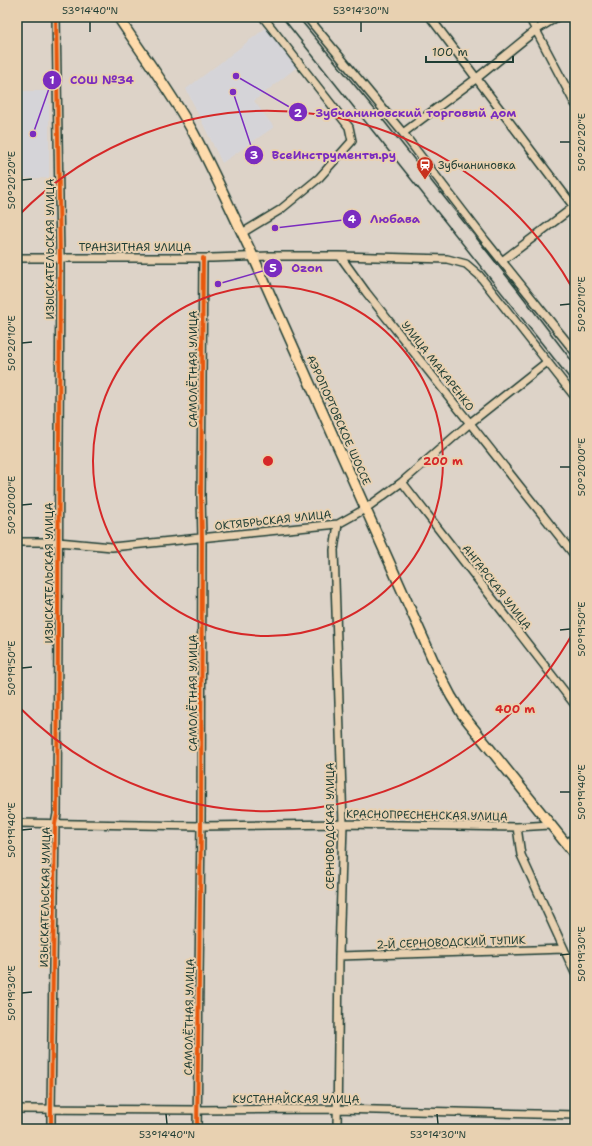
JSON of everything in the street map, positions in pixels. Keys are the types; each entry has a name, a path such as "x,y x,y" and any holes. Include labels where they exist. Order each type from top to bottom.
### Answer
{"main road":[{"name":"АЭРОПОРТОВСКОЕ ШОССЕ","path":"118,17 173,99 193,132 253,256 365,509 437,669 451,696 462,714 486,746 575,855"}],"street":[{"name":"ИЗЫСКАТЕЛЬСКАЯ УЛИЦА","path":"51,1129 50,1109 55,824 58,814 60,258 56,17"},
{"path":"242,233 280,210 319,178 352,141 349,127 263,17"},
{"path":"307,17 403,133 502,261 575,352"},
{"path":"430,17 574,206 502,261"},
{"path":"528,17 575,104"},
{"path":"403,133 477,78 536,30 558,17"},
{"name":"ТРАНЗИТНАЯ УЛИЦА","path":"17,258 203,258 253,256"},
{"path":"253,256 340,256 447,259 466,264 479,275 575,397"},
{"name":"УЛИЦА МАКАРЕНКО","path":"340,256 366,292 575,556"},
{"name":"САМОЛЁТНАЯ УЛИЦА","path":"197,1129 196,1110 201,826 203,258"},
{"name":"ОКТЯБРЬСКАЯ УЛИЦА","path":"17,542 58,542 112,547 338,524 365,509 402,482 470,423 547,362"},
{"name":"АНГАРСКАЯ УЛИЦА","path":"402,482 575,705"},
{"name":"СЕРНОВОДСКАЯ УЛИЦА","path":"337,1129 339,956 343,824 334,550 338,524"},
{"name":"КРАСНОПРЕСНЕНСКАЯ УЛИЦА","path":"17,824 201,826 343,824 517,827 550,825"},
{"path":"517,827 521,855 575,973"},
{"path":"566,844 575,837"},
{"name":"2-Й СЕРНОВОДСКИЙ ТУПИК","path":"339,956 564,949"},
{"name":"КУСТАНАЙСКАЯ УЛИЦА","path":"17,1109 337,1109 575,1115"}],"shaded area":[{"path":"267,27 297,67 254,101 274,127 222,163 186,89"},
{"path":"17,91 49,91 49,178 17,178"}],"railway":[{"path":"282,17 575,385"},
{"path":"298,17 376,111 575,365"}],"cycle path":[{"path":"51,1129 55,824 57,814 60,258 56,17"},
{"path":"197,1129 201,826 203,258"}],"place":[{"name":"Зубчаниновский торговый дом","path":"236,76"},
{"name":"ВсеИнструменты.ру","path":"233,92"},
{"name":"СОШ №34","path":"33,134"},
{"name":"Зубчаниновка","path":"425,180"},
{"name":"Любава","path":"275,228"},
{"name":"Ozon","path":"218,284"}]}
